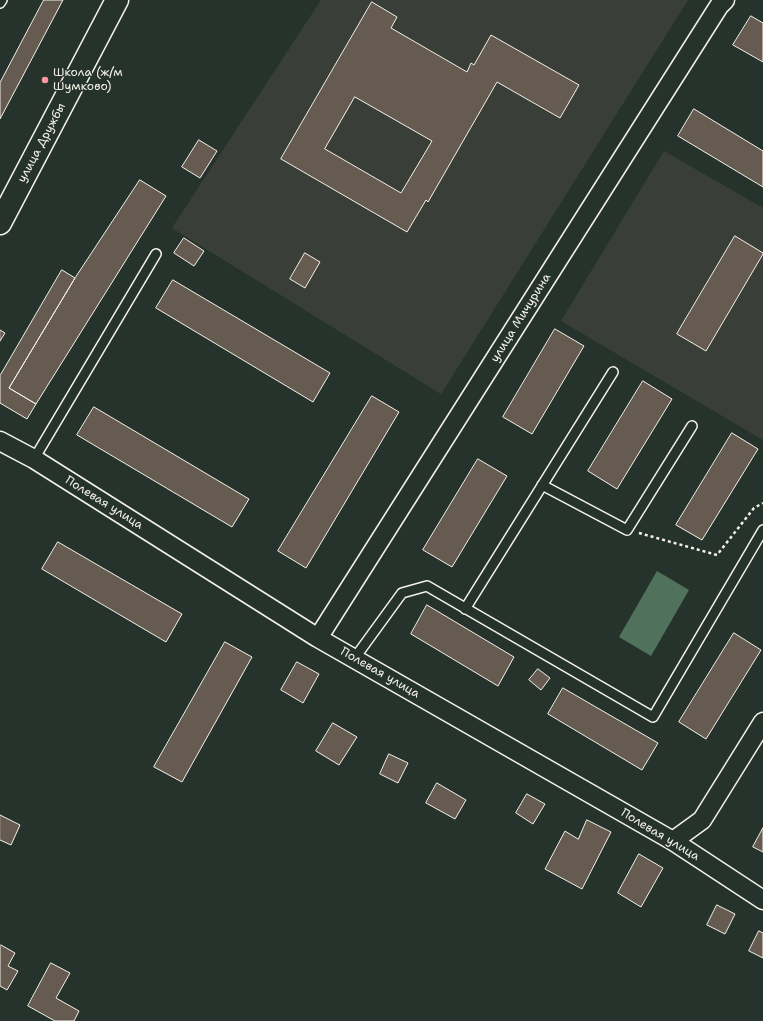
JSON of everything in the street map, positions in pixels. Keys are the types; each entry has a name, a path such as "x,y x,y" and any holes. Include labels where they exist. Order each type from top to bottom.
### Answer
{"main road":[{"name":"улица Дружбы","path":"0,223 117,0"}],"street":[{"name":"улица Мичурина","path":"318,638 725,0"},
{"name":"Полевая улица","path":"0,441 34,460 318,638 673,841 763,900"},
{"path":"673,841 702,820 763,722"}],"lane":[{"path":"34,460 156,254"},
{"path":"465,609 613,372"},
{"path":"542,485 627,530 692,426"},
{"path":"354,658 402,593 427,586 653,717 763,530"}],"path":[{"path":"627,530 716,555 754,508 763,503"}],"shaded area":[{"path":"321,0 688,0 441,394 172,228"},
{"path":"664,151 763,208 763,440 561,321"}],"green space":[{"path":"657,571 689,590 651,656 619,637"}],"building":[{"path":"44,0 63,0 0,119 0,83"},
{"path":"372,2 397,17 391,28 467,72 471,63 474,65 491,35 579,85 560,118 497,82 428,202 426,200 407,232 281,159","holes":["355,97 432,141 401,193 325,149"]},
{"path":"751,16 763,23 763,62 733,45"},
{"path":"694,109 763,151 763,187 678,136"},
{"path":"199,140 217,151 200,178 182,167"},
{"path":"140,180 166,196 36,404 9,388 75,278"},
{"path":"735,236 763,254 706,351 677,334"},
{"path":"184,238 204,251 194,266 174,253"},
{"path":"305,253 320,262 305,288 290,279"},
{"path":"62,270 75,278 9,388 36,404 27,419 0,403 0,376"},
{"path":"173,280 330,373 313,402 156,308"},
{"path":"555,329 584,346 532,434 503,417"},
{"path":"0,330 5,333 0,341"},
{"path":"643,381 672,399 617,489 588,471"},
{"path":"372,396 399,412 306,568 278,551"},
{"path":"94,407 249,499 232,527 77,435"},
{"path":"732,433 758,449 702,540 676,525"},
{"path":"478,459 507,476 452,567 423,550"},
{"path":"58,542 182,614 166,642 42,569"},
{"path":"427,605 514,657 498,686 411,634"},
{"path":"734,633 761,650 706,739 679,722"},
{"path":"225,642 252,657 182,782 154,767"},
{"path":"297,662 319,674 303,703 281,690"},
{"path":"538,669 550,678 541,690 529,680"},
{"path":"563,688 658,743 642,770 548,714"},
{"path":"333,723 357,737 339,765 316,751"},
{"path":"389,754 408,763 398,783 380,774"},
{"path":"437,783 466,800 455,819 426,803"},
{"path":"527,794 545,804 533,824 516,813"},
{"path":"0,815 20,825 11,845 0,840"},
{"path":"587,820 611,832 582,889 545,869 565,831 578,839"},
{"path":"763,828 763,852 753,847"},
{"path":"639,854 663,868 641,907 618,893"},
{"path":"717,905 735,914 725,934 707,925"},
{"path":"759,931 763,933 763,958 749,951"},
{"path":"1,945 15,953 8,966 18,971 7,990 0,986"},
{"path":"51,963 70,973 56,998 79,1011 74,1021 55,1021 28,1006"}],"place":[{"name":"Школа (ж/м Шумково)","path":"45,80"}]}
